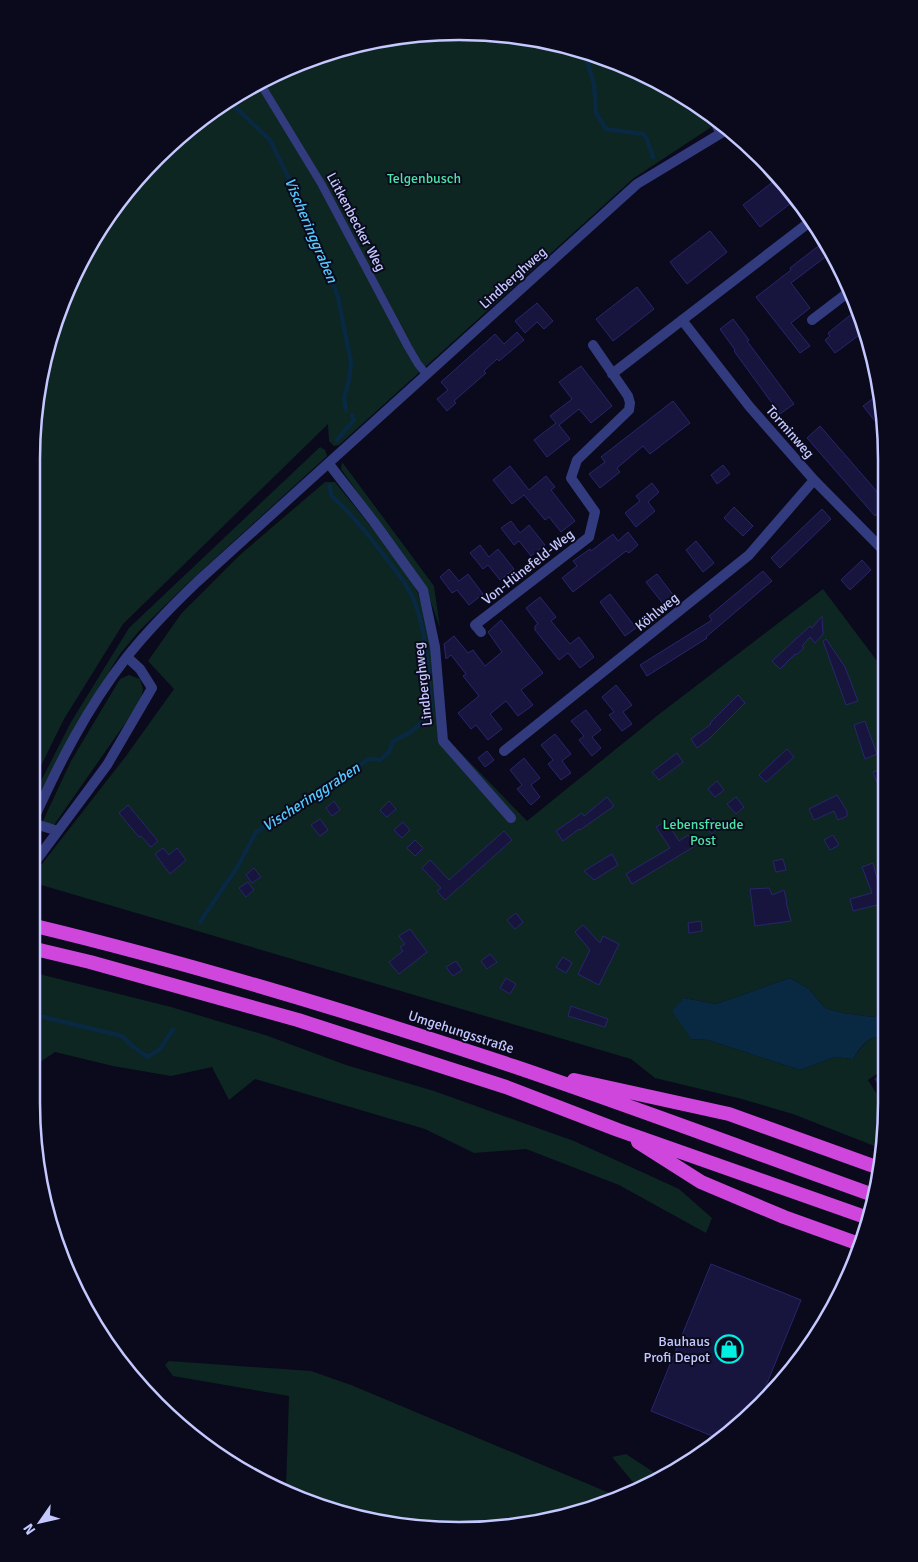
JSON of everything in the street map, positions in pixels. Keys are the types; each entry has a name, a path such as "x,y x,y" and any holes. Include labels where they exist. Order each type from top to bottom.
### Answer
{"highway":[{"name":"Umgehungsstraße","path":"40,927 96,940 303,998 515,1067 868,1193"},
{"path":"40,950 298,1020 506,1087 618,1130 862,1216"},
{"path":"515,1067 729,1114 873,1166"},
{"path":"618,1130 701,1182 784,1217 854,1243"}],"street":[{"name":"Lindberghweg","path":"40,806 69,746 95,701 127,657 164,615 197,582 637,184 721,133"},
{"path":"612,374 806,225"},
{"path":"812,320 844,295"},
{"name":"Torminweg","path":"682,320 749,406 814,480 878,546"},
{"name":"Von-Hünefeld-Weg","path":"481,632 475,625 589,536 595,512 571,478 577,460 620,420 629,410 630,403 628,396 593,345"},
{"name":"Lindberghweg","path":"329,464 422,590 435,647 443,741 511,818"},
{"name":"Köhlweg","path":"504,751 749,556 814,480"},
{"path":"40,855 107,765 152,688 140,669 127,657"},
{"name":"Lindberghweg","path":"40,824 58,831"}],"lane":[{"name":"Lütkenbecker Weg","path":"264,88 322,185 413,355 426,374"}],"green space":[{"name":"Telgenbusch","path":"459,40 486,41 541,48 594,62 644,83 692,111 713,126 634,178 339,445 334,446 329,441 328,424 123,624 64,719 40,768 40,459 41,432 48,377 62,324 83,274 96,249 144,183 183,144 226,111 250,96 274,83 324,62 377,48 432,41"},
{"path":"320,447 325,450 327,456 187,584 139,631 120,654 110,670 41,791 40,783 71,722 129,628"},
{"path":"342,462 434,586 440,628 427,591 341,469"},
{"name":"Lebensfreude Post","path":"325,482 335,482 406,570 418,593 427,625 432,656 435,703 440,734 527,821 658,715 823,589 878,662 878,1015 873,1017 843,1013 825,1008 809,989 790,978 716,1004 684,998 691,1039 708,1040 800,1070 835,1057 853,1059 862,1046 869,1040 878,1037 878,1073 868,1080 878,1096 875,1146 793,1114 742,1099 655,1078 631,1059 40,885 40,866 126,756 174,689 148,661 181,614 241,554"},
{"path":"129,675 140,679 143,689 140,702 54,825 42,823 71,761 120,679"},
{"path":"40,974 171,1007 268,1036 346,1065 434,1091 574,1141 679,1189 712,1218 706,1233 619,1185 526,1149 474,1153 425,1129 255,1079 229,1100 212,1067 171,1076 113,1066 55,1052 40,1062"},
{"path":"169,1361 311,1371 351,1385 611,1493 594,1500 541,1514 486,1521 432,1521 377,1514 351,1508 324,1500 286,1484 289,1396 173,1376 165,1365"},
{"path":"626,1454 655,1473 634,1483 612,1457"}],"water":[{"path":"790,978 809,989 825,1008 843,1013 873,1017 878,1015 878,1037 866,1042 853,1059 835,1057 800,1070 708,1040 691,1039 672,1011 684,998 716,1004"},
{"path":"878,1076 878,1084 874,1079"}],"building":[{"path":"773,182 791,203 760,227 743,205"},
{"path":"710,231 727,252 687,284 670,262"},
{"path":"819,245 826,257 791,283 810,308 791,323 810,346 800,353 756,297 791,270 790,268"},
{"path":"637,287 654,309 613,341 596,319"},
{"path":"537,303 553,321 544,329 537,322 525,333 515,321"},
{"path":"852,314 859,335 835,353 825,340 830,336 828,333"},
{"path":"733,319 794,404 780,414 720,329"},
{"path":"517,332 524,340 499,361 497,359 484,371 486,373 454,401 456,403 447,411 437,399 448,390 441,382 495,334 504,344"},
{"path":"581,366 612,406 591,423 579,409 559,425 570,439 547,457 534,440 556,423 550,416 572,399 559,382"},
{"path":"873,398 876,422 863,406"},
{"path":"673,401 690,423 650,454 643,446 617,468 620,472 600,488 589,474 605,462 601,457"},
{"path":"820,426 878,493 878,514 875,516 807,438"},
{"path":"723,465 730,474 717,484 711,475"},
{"path":"510,466 529,490 546,476 555,487 551,490 575,521 561,532 549,517 545,520 524,495 512,504 493,480"},
{"path":"652,483 659,492 648,502 655,511 636,527 625,513 640,501 636,496"},
{"path":"734,507 753,526 743,536 724,518"},
{"path":"822,509 831,519 780,568 771,558"},
{"path":"511,521 520,533 529,525 545,545 531,556 519,541 514,545 501,528"},
{"path":"628,532 638,545 629,553 626,551 573,592 562,578 577,566 573,561 590,549 591,551 613,534 618,541"},
{"path":"696,541 714,563 703,572 686,550"},
{"path":"480,545 489,557 498,549 514,569 500,580 488,565 483,569 470,553"},
{"path":"862,560 871,570 850,590 841,580"},
{"path":"449,569 459,581 468,574 483,594 469,605 457,590 452,593 440,577"},
{"path":"763,571 772,581 707,638 647,676 640,665 712,620 709,616"},
{"path":"657,574 674,596 664,605 646,582"},
{"path":"610,594 636,628 625,636 600,602"},
{"path":"540,597 556,617 551,621 570,644 579,637 594,657 580,668 568,653 559,660 535,630 535,626 538,624 526,608"},
{"path":"822,616 823,634 815,643 810,637 802,646 804,648 780,669 772,661 810,626 812,628"},
{"path":"501,620 543,673 521,690 533,705 518,716 506,701 490,714 502,729 488,740 476,725 471,729 458,713 479,696 463,676 466,674 451,655 446,659 444,644 454,636 468,653 473,650 485,666 502,652 488,632"},
{"path":"826,639 845,667 858,701 846,705 823,641"},
{"path":"616,685 632,705 623,712 632,724 622,731 609,715 614,712 602,697"},
{"path":"738,695 745,703 710,738 697,748 691,739 711,724"},
{"path":"586,710 601,730 592,737 601,748 592,756 579,740 584,736 571,721"},
{"path":"865,721 877,754 865,759 854,725"},
{"path":"555,734 571,754 562,761 571,773 561,780 548,764 553,760 541,745"},
{"path":"787,749 794,757 766,782 759,775"},
{"path":"487,751 494,760 485,767 478,758"},
{"path":"677,753 683,762 659,780 652,772"},
{"path":"524,758 540,778 531,785 540,797 531,805 517,789 522,785 510,770"},
{"path":"878,770 878,783 877,783 873,772"},
{"path":"717,781 724,790 715,797 708,789"},
{"path":"837,795 847,811 847,816 838,820 834,811 814,820 809,809"},
{"path":"607,797 614,806 563,841 556,831 582,813 584,816"},
{"path":"736,797 744,807 736,814 727,804"},
{"path":"334,801 340,810 332,816 326,808"},
{"path":"389,801 396,809 387,817 380,810"},
{"path":"128,805 158,841 151,847 141,836 139,837 119,813"},
{"path":"712,818 720,827 712,834 704,825"},
{"path":"320,819 328,830 320,836 311,825"},
{"path":"666,821 679,841 688,835 695,846 632,884 626,874 670,848 656,827"},
{"path":"403,822 410,830 402,838 394,830"},
{"path":"504,831 512,840 445,900 437,891 441,888 422,868 430,860 449,880"},
{"path":"833,835 839,845 830,850 824,840"},
{"path":"415,840 423,848 415,856 407,848"},
{"path":"163,848 169,855 177,848 186,860 170,874 155,854"},
{"path":"612,854 618,865 594,880 584,871"},
{"path":"783,859 786,870 776,872 773,861"},
{"path":"873,863 878,882 878,908 877,905 853,911 850,899 872,893 862,867"},
{"path":"254,868 261,877 252,883 246,875"},
{"path":"248,882 254,890 246,897 239,888"},
{"path":"769,888 772,895 784,890 791,921 755,926 750,889"},
{"path":"516,913 523,922 515,929 507,920"},
{"path":"701,921 702,931 689,933 688,923"},
{"path":"583,925 600,943 603,936 619,944 599,985 578,974 590,950 575,932"},
{"path":"410,929 427,952 399,974 389,962 403,951 400,947 405,944 399,936"},
{"path":"490,954 497,962 487,969 481,961"},
{"path":"563,957 572,963 566,973 556,967"},
{"path":"456,961 462,970 453,976 446,967"},
{"path":"506,978 516,984 510,994 500,988"},
{"path":"571,1006 608,1019 605,1027 568,1016"},
{"name":"Bauhaus Profi Depot","path":"711,1264 801,1300 765,1389 735,1418 714,1435 712,1436 651,1411"}],"waterway":[{"path":"586,60 594,84 596,113 606,129 643,134 647,139 653,157"},
{"name":"Vischeringgraben","path":"234,106 270,140 313,228 338,297 351,362 344,398 346,410"},
{"name":"Vischeringgraben","path":"337,440 354,420 352,415"},
{"name":"Vischeringgraben","path":"200,922 238,866 256,832 369,759 380,760 389,752 393,741 414,729 431,712 429,671 425,643 419,616 412,597 402,580 373,542 353,517 331,495 330,486"},
{"name":"Vischeringgraben","path":"40,1016 122,1036 148,1057 161,1048 173,1029"}],"place":[{"name":"Bauhaus Profi Depot","path":"729,1349"}]}
